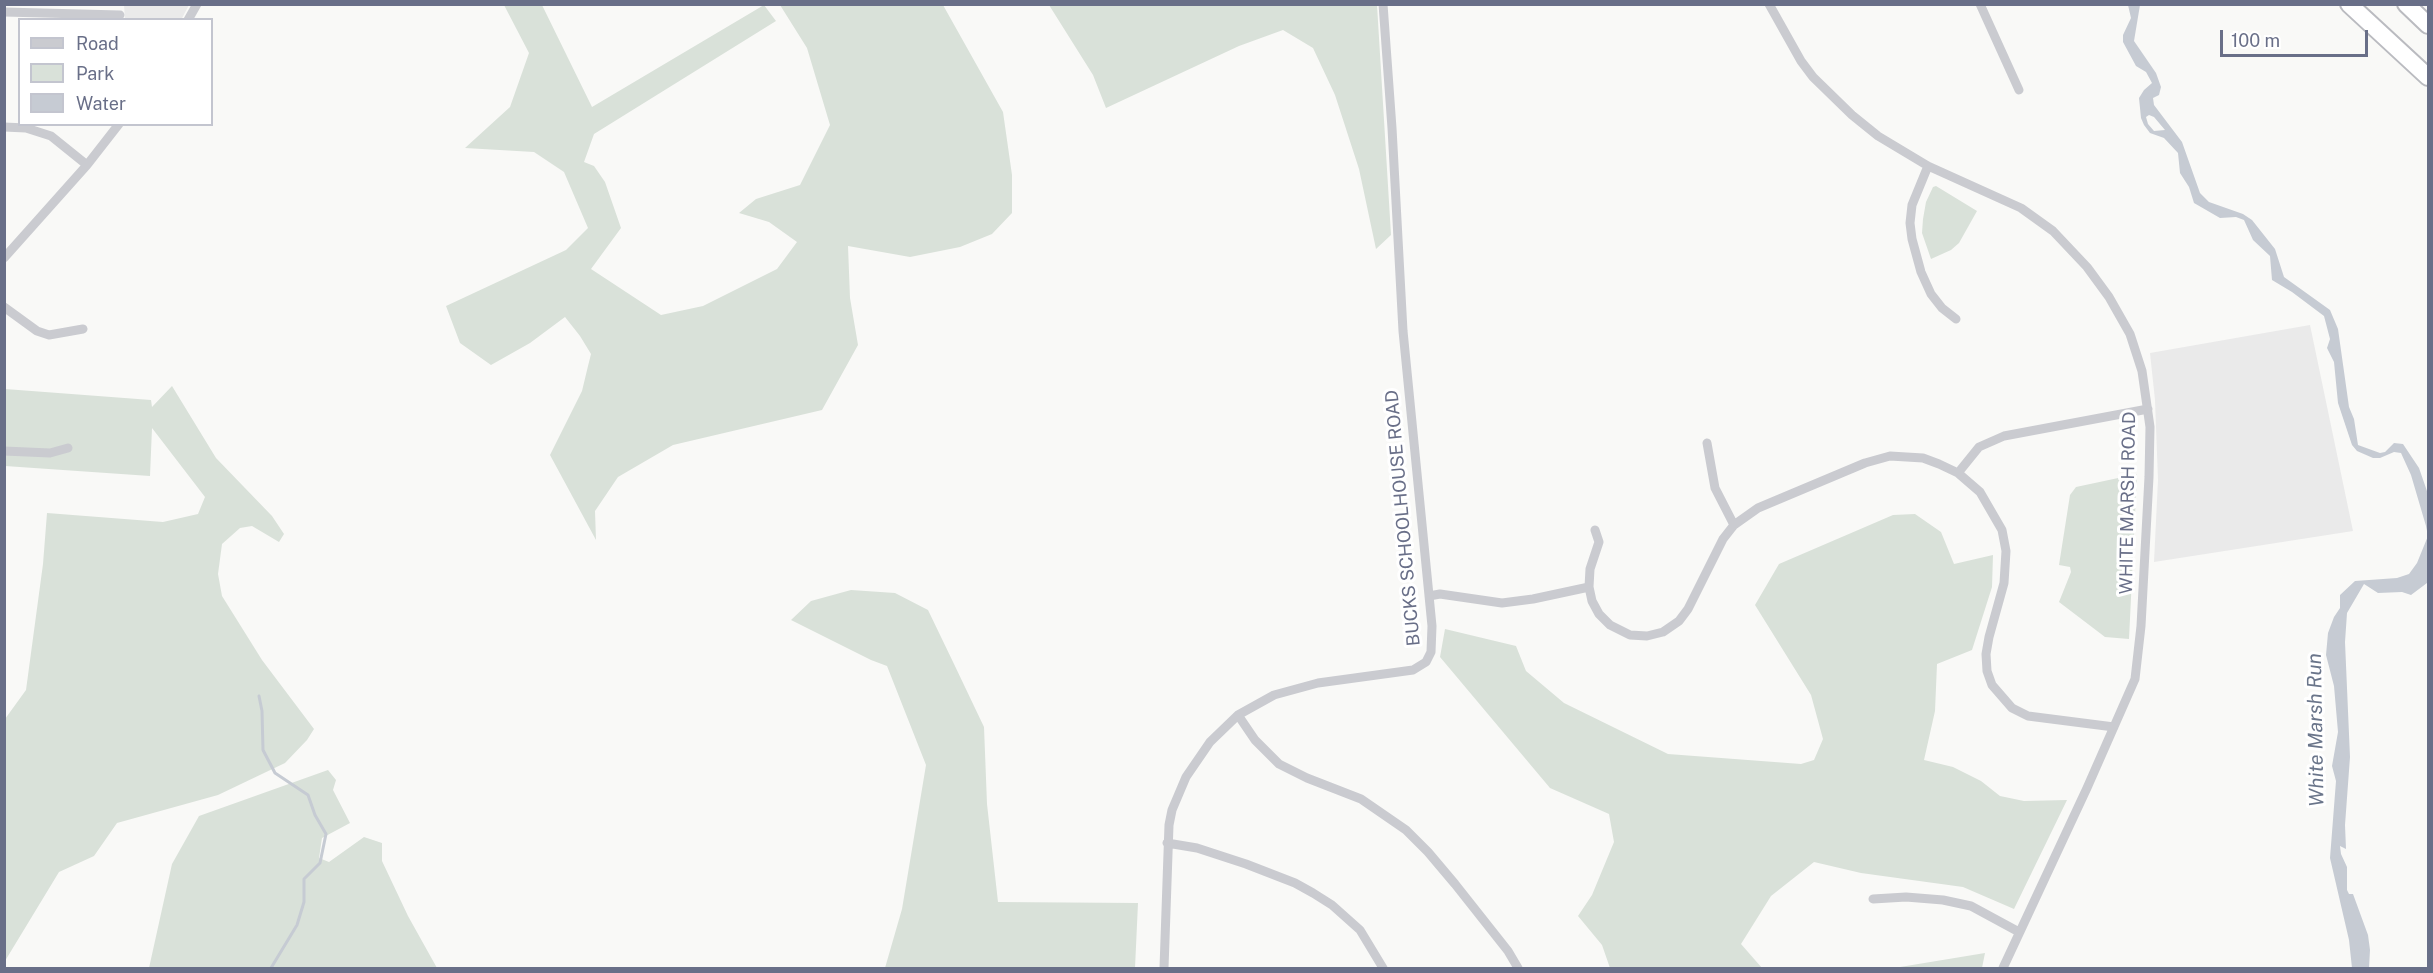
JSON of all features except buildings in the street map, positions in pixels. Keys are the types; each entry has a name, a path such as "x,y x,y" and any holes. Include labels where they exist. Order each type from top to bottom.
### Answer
{"highway":[{"path":"2349,4 2428,77"},
{"path":"2406,4 2428,25"}],"street":[{"path":"4,12 120,17 119,4"},
{"path":"189,18 197,4"},
{"name":"BUCKS SCHOOLHOUSE ROAD","path":"1164,969 1167,843 1172,810 1186,777 1210,742 1238,715 1264,700 1295,688 1418,668 1430,658 1432,623 1404,341 1383,4"},
{"name":"WHITE MARSH ROAD","path":"1769,4 1801,61 1826,90 1878,136 1928,166 2021,208 2054,231 2072,249 2109,297 2130,334 2142,370 2148,409 2149,477 2139,656 2135,679 2003,969"},
{"path":"1980,4 2019,90"},
{"path":"4,258 87,165 117,126"},
{"path":"4,127 43,132 62,143 87,165"},
{"path":"1928,166 1912,205 1910,223 1912,238 1921,272 1931,294 1942,308 1956,319"},
{"path":"4,307 37,331 49,335 83,330"},
{"path":"1958,473 1979,447 2004,436 2148,409"},
{"path":"1707,443 1714,488 1734,525"},
{"path":"4,451 50,453 68,448"},
{"path":"1595,530 1599,542 1590,569 1589,587 1592,601 1599,614 1610,626 1630,635 1647,636 1663,632 1679,621 1688,609 1715,553 1734,525 1758,508 1865,463 1890,456 1923,458 1958,473 1980,492 2002,530 2006,551 2004,583 1986,654 1987,671 1992,685 2012,708 2028,716 2114,727"},
{"path":"1429,596 1440,594 1502,603 1589,587"},
{"path":"1238,715 1255,740 1279,764 1361,800 1406,830 1455,884 1508,951 1518,969"},
{"path":"1167,843 1197,848 1296,883 1332,904 1360,930 1383,969"},
{"path":"1873,899 1906,897 1943,900 1971,906 2019,932"}],"shaded area":[{"path":"124,4 189,5 182,18 125,18"},
{"path":"2310,325 2353,531 2154,562 2158,480 2155,400 2150,353"}],"green space":[{"path":"504,5 542,5 592,107 764,5 776,21 594,134 584,162 594,166 605,182 621,228 591,269 661,315 703,306 777,269 797,242 769,222 739,213 756,199 800,185 830,125 807,48 780,5 943,5 1003,112 1012,175 1012,213 992,234 960,247 910,257 848,246 850,298 858,345 822,410 673,445 618,477 595,511 596,540 550,455 582,391 591,354 580,336 565,317 530,343 491,365 460,343 446,306 566,250 588,228 564,172 534,152 465,148 510,107 529,53"},
{"path":"1049,5 1377,5 1391,235 1376,249 1359,169 1335,95 1313,48 1283,30 1239,46 1106,108 1093,75"},
{"path":"1936,186 1977,211 1959,243 1951,250 1931,259 1922,233 1926,202 1933,187"},
{"path":"172,386 216,458 272,516 284,534 279,542 252,526 240,528 222,544 218,574 222,596 262,660 314,729 307,740 285,763 218,795 117,823 94,856 59,872 5,961 5,719 26,690 43,564 47,513 163,522 198,514 205,497 152,428 150,476 5,466 5,389 151,400 152,407"},
{"path":"2137,474 2129,639 2105,637 2059,602 2071,572 2070,567 2059,565 2070,495 2076,487"},
{"path":"1915,514 1941,532 1954,564 1993,555 1992,587 1972,650 1937,664 1935,711 1924,760 1953,767 1981,781 2000,796 2024,801 2067,800 2014,909 1963,887 1861,873 1814,862 1771,896 1741,944 1762,968 1610,968 1602,945 1578,916 1592,895 1614,842 1609,814 1550,788 1440,657 1445,629 1516,646 1526,671 1564,703 1668,754 1801,764 1814,760 1823,739 1811,695 1755,605 1779,564 1893,515"},
{"path":"851,590 895,593 928,610 984,727 987,804 998,902 1138,903 1135,968 885,968 902,909 926,765 887,666 791,620 811,601"},
{"path":"328,770 336,780 333,790 350,823 322,838 319,858 329,862 364,837 382,843 382,861 408,916 437,968 149,968 172,864 199,816"},
{"path":"1985,953 1982,968 1894,968"}],"water":[{"path":"2128,5 2140,5 2134,41 2156,73 2161,87 2159,95 2153,98 2154,105 2182,142 2200,193 2209,202 2243,214 2252,220 2275,249 2284,277 2330,310 2338,329 2349,407 2354,419 2358,445 2380,453 2385,452 2394,443 2403,444 2419,468 2428,494 2428,536 2411,475 2401,453 2394,452 2380,458 2373,458 2357,451 2352,445 2338,403 2334,362 2327,348 2330,339 2324,316 2272,280 2270,256 2253,240 2244,220 2236,217 2220,218 2194,203 2189,187 2180,173 2178,153 2164,138 2150,133 2144,125 2139,98 2152,83 2146,72 2136,66 2123,42 2123,35 2131,18","holes":["2149,115 2154,117 2165,130 2154,131 2148,124 2146,117"]},
{"path":"2428,536 2427,583 2411,595 2402,592 2378,593 2364,584 2347,613 2345,642 2350,757 2345,825 2346,849 2340,846 2347,867 2347,890 2349,894 2353,894 2368,935 2370,950 2369,968 2352,968 2349,940 2330,858 2336,781 2332,766 2338,732 2334,686 2326,655 2328,633 2340,608 2340,595 2355,581 2397,578 2409,574 2417,563"}],"waterway":[{"path":"259,696 262,711 263,750 275,773 308,795 315,815 326,834 320,863 304,879 304,902 297,925 271,968"}],"water label":[{"name":"White Marsh Run","path":"2316,730"}]}
